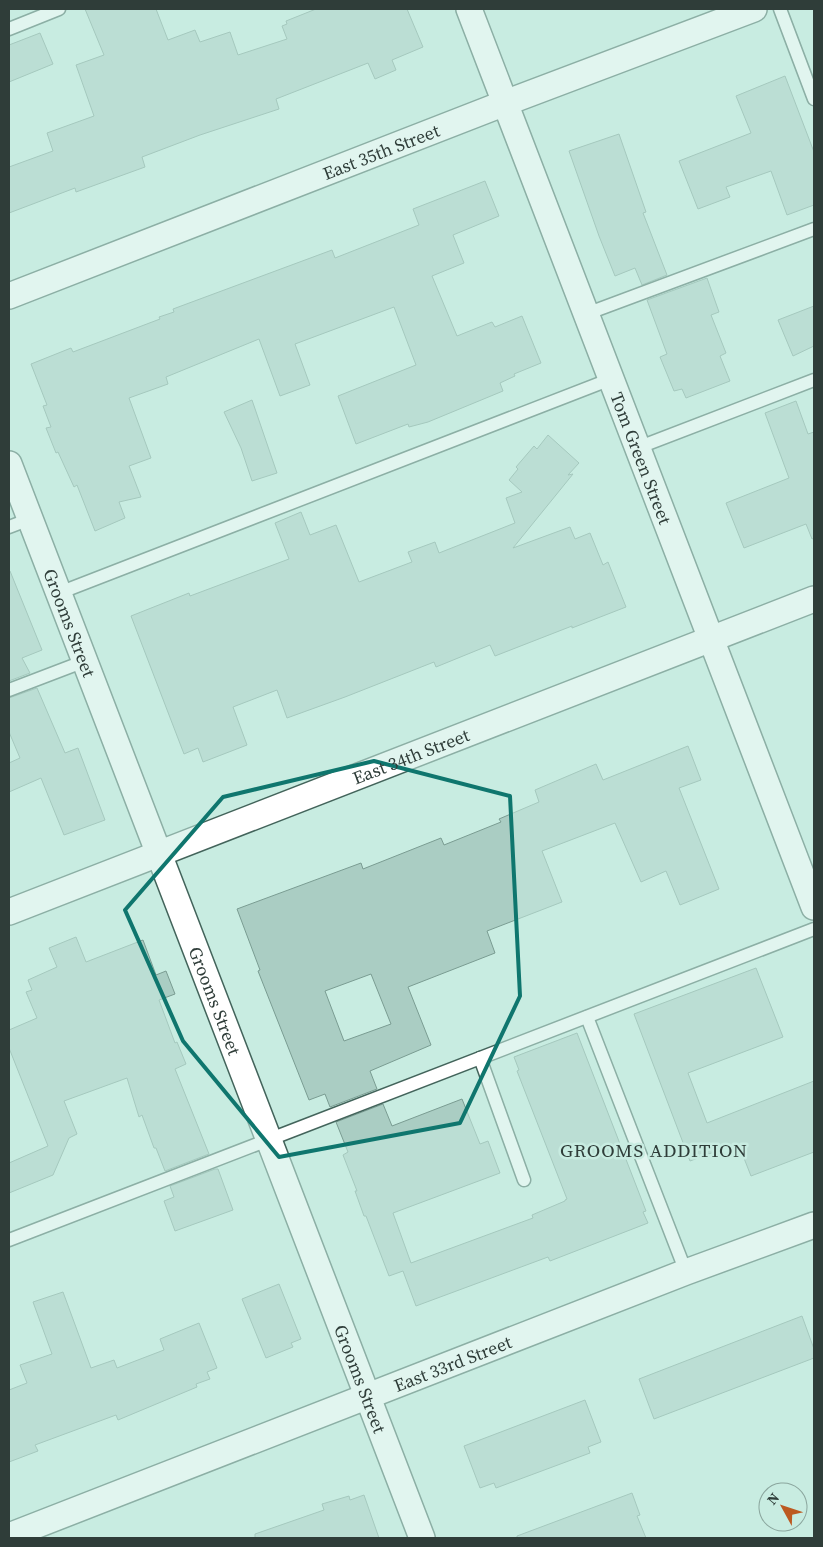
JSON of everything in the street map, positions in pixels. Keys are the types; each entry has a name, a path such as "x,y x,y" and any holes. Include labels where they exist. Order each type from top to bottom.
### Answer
{"street":[{"name":"Tom Green Street","path":"469,9 814,907"},
{"name":"East 35th Street","path":"9,296 754,9"},
{"name":"Grooms Street","path":"9,464 19,523 59,593 422,1538"},
{"name":"East 34th Street","path":"9,912 814,599"},
{"name":"East 33rd Street","path":"9,1536 686,1272 814,1225"}],"lane":[{"path":"9,29 59,9"},
{"path":"780,9 814,99"},
{"path":"586,314 814,228"},
{"path":"59,593 611,378"},
{"path":"637,448 814,380"},
{"path":"9,690 85,661"},
{"path":"9,1240 814,929"},
{"path":"587,1017 686,1272"},
{"path":"480,1058 524,1180"}],"highlighted area":[{"path":"374,761 510,796 520,996 460,1123 279,1157 183,1041 125,910 223,797"}],"building":[{"path":"85,9 156,9 168,40 195,30 200,42 230,32 238,55 287,39 282,26 287,24 286,21 316,9 407,9 423,47 392,60 396,70 375,79 368,63 276,99 279,109 200,135 142,157 145,167 76,192 75,188 9,213 9,167 53,151 47,133 94,116 76,65 104,55"},
{"path":"40,33 53,64 9,82 9,45"},
{"path":"785,76 814,152 814,205 787,215 771,171 726,187 730,197 698,209 679,161 751,133 736,96"},
{"path":"619,134 646,212 643,213 667,275 642,285 635,268 615,276 569,151"},
{"path":"485,181 499,216 453,235 464,263 432,276 457,336 492,322 495,327 522,316 541,363 514,374 515,376 500,383 503,391 428,422 409,427 408,424 356,444 338,396 416,365 394,307 295,344 310,385 280,396 259,339 166,377 168,384 129,398 151,458 129,466 141,497 119,502 125,518 95,531 77,485 74,487 58,452 56,453 46,428 51,427 43,406 47,405 31,364 71,348 73,352 160,319 159,317 174,312 173,309 332,250 335,258 419,225 413,209"},
{"path":"707,278 719,312 711,315 726,353 720,356 730,381 686,398 682,389 674,391 660,357 667,354 647,300"},
{"path":"814,306 814,346 793,356 778,320"},
{"path":"252,400 277,473 252,481 241,448 224,412"},
{"path":"796,401 808,434 814,432 814,538 812,539 806,524 744,548 726,503 789,478 765,413"},
{"path":"548,435 579,463 568,475 573,474 513,548 570,527 575,539 590,533 603,565 608,562 626,607 495,656 490,645 436,667 434,662 287,718 277,690 233,707 247,745 203,762 198,748 184,754 131,616 189,593 190,596 289,559 275,523 301,512 310,535 336,525 359,582 412,562 408,552 435,542 439,553 515,523 506,498 522,492 509,480 518,469 516,467 534,446 537,449"},
{"path":"9,571 42,650 22,658 30,673 9,681"},
{"path":"37,688 65,753 78,748 105,820 64,835 41,778 9,792 9,763 20,758 9,732 9,698"},
{"path":"688,746 701,780 679,788 719,889 680,905 666,871 641,882 615,823 542,851 562,902 487,931 495,953 408,987 431,1045 370,1071 377,1089 330,1107 325,1094 309,1100 258,971 260,970 237,909 361,863 363,869 441,838 444,845 501,822 499,819 539,802 535,790 596,764 603,780","holes":["371,974 391,1024 344,1041 325,991"]},
{"path":"76,937 86,962 143,940 156,975 166,971 175,994 159,1000 175,1043 177,1042 186,1064 175,1069 209,1154 165,1171 142,1115 139,1117 127,1078 64,1101 77,1134 69,1138 53,1175 9,1193 9,1163 48,1146 9,1048 9,1030 37,1018 26,992 32,990 28,980 57,967 49,948"},
{"path":"756,968 783,1037 688,1073 707,1123 814,1081 814,1152 751,1176 738,1143 690,1161 634,1014"},
{"path":"577,1033 646,1211 643,1212 648,1223 550,1261 548,1257 416,1306 403,1271 389,1276 355,1191 357,1191 343,1155 348,1152 336,1122 383,1104 392,1126 462,1099 480,1144 488,1141 500,1173 393,1213 411,1263 533,1218 532,1215 567,1199 517,1071 519,1070 514,1057"},
{"path":"218,1169 233,1210 175,1231 164,1201 174,1197 170,1186"},
{"path":"279,1284 301,1339 291,1343 293,1347 266,1358 242,1299"},
{"path":"63,1292 91,1368 114,1360 117,1368 164,1350 160,1339 199,1323 217,1368 207,1372 210,1379 196,1384 197,1387 118,1420 116,1415 35,1445 38,1451 9,1462 9,1390 27,1383 20,1365 52,1354 33,1302"},
{"path":"802,1316 814,1349 814,1358 654,1419 639,1379"},
{"path":"585,1400 601,1442 588,1447 590,1453 496,1488 494,1483 480,1488 464,1446"},
{"path":"632,1493 640,1515 637,1516 646,1538 517,1538 517,1536"},
{"path":"364,1495 379,1538 255,1538 255,1534 324,1510 322,1504 349,1496 350,1500"}],"district":[{"name":"GROOMS ADDITION","path":"654,1150"}]}
